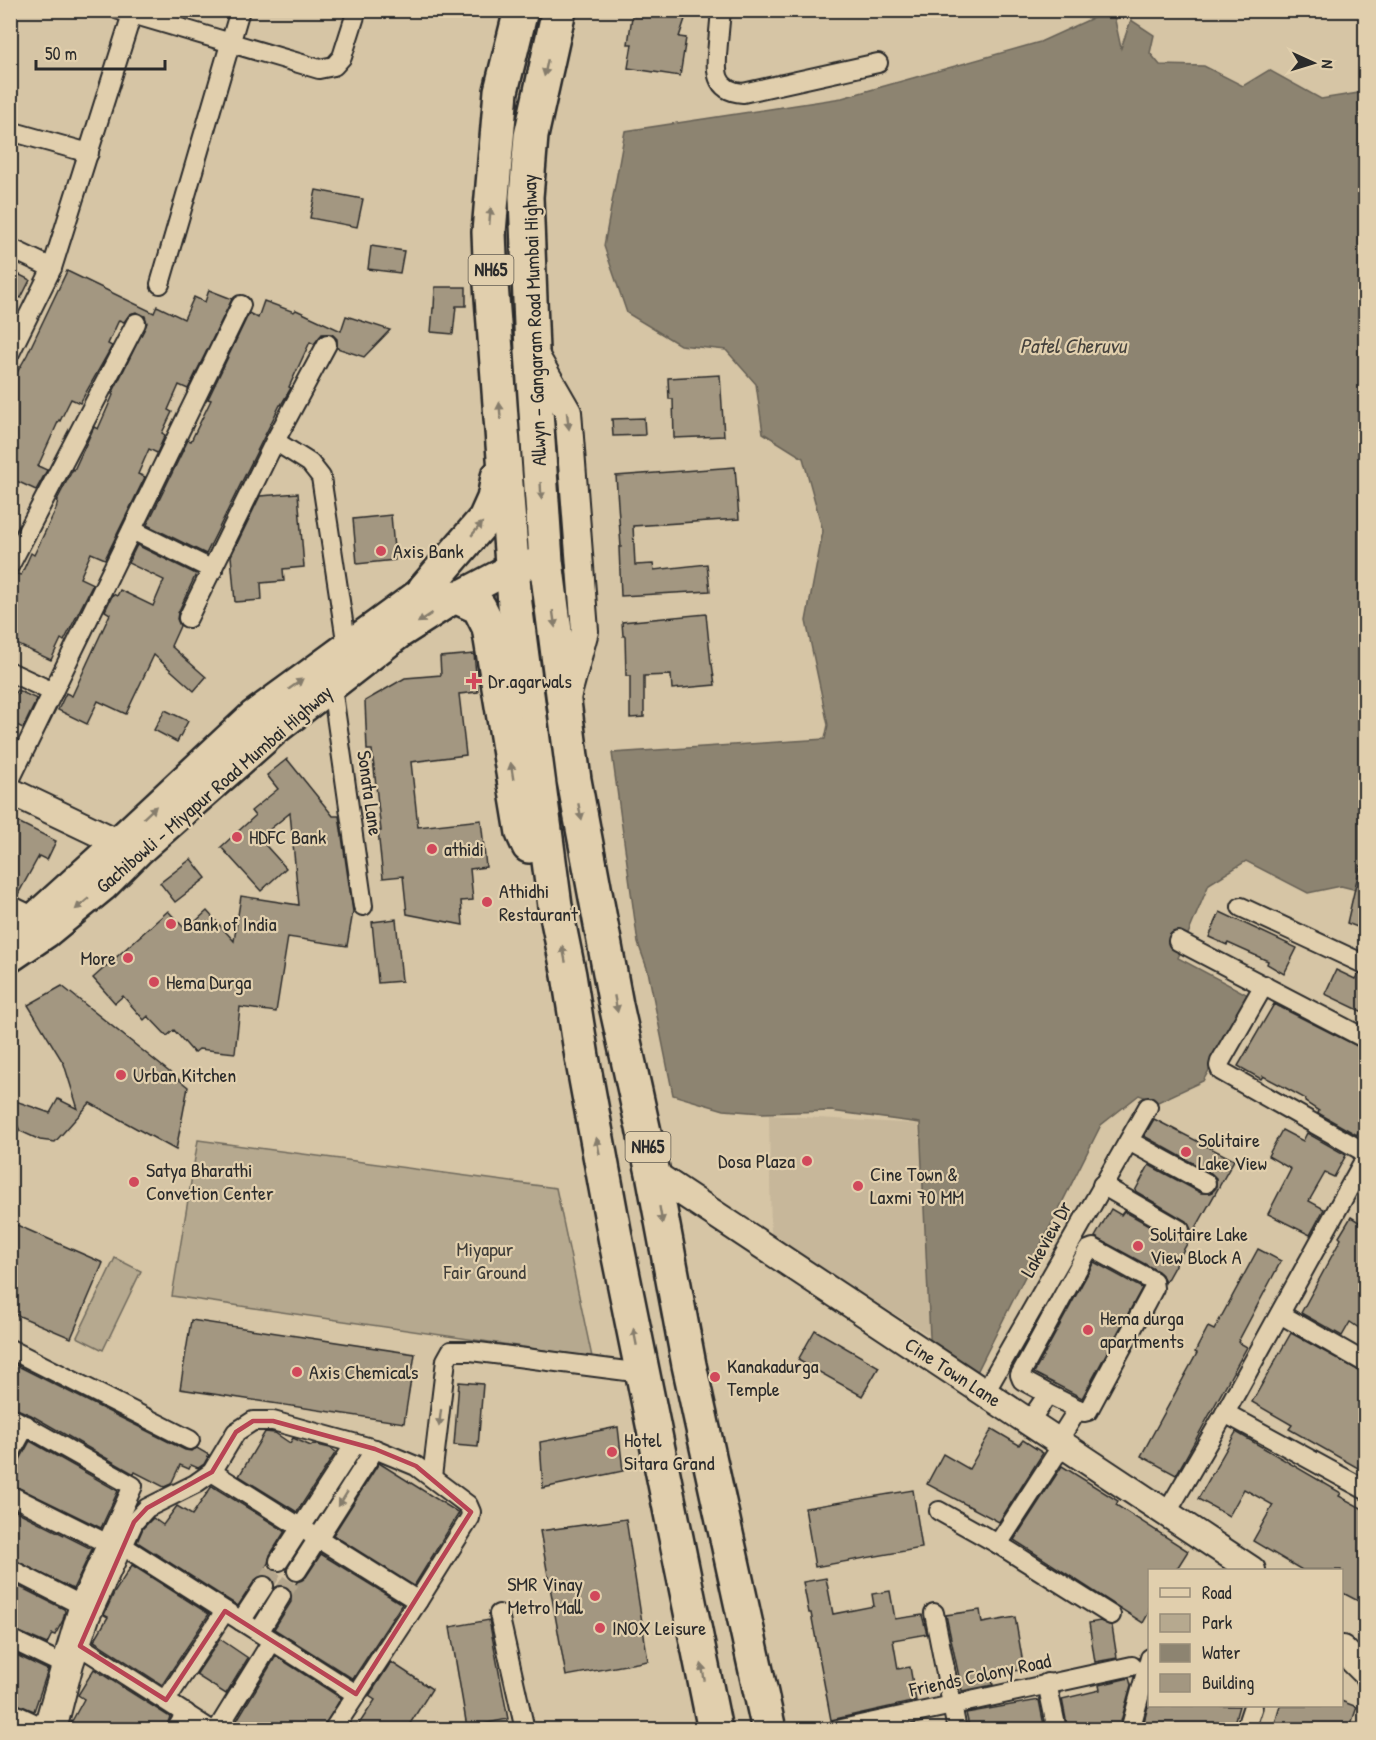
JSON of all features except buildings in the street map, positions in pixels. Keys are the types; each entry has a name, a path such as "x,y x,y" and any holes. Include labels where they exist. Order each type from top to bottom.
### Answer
{"highway":[{"name":"Allwyn - Gangaram Road Mumbai Highway","path":"510,532 489,232 501,91 521,10"},
{"name":"Allwyn - Gangaram Road Mumbai Highway","path":"543,525 532,351 526,197 531,136 559,10"},
{"path":"425,588 485,519 494,499 503,448"},
{"name":"NH65","path":"543,525 574,780 616,1005 653,1173 689,1365 769,1730"},
{"name":"NH65","path":"510,532 521,652 555,906 642,1373 715,1730"},
{"path":"457,597 479,607 489,627 523,833 555,906"}],"main road":[{"path":"510,532 543,525"},
{"name":"Gachibowli - Miyapur Road Mumbai Highway","path":"10,958 55,927 103,887 138,852 277,729 401,633 457,597 512,568 546,561"},
{"path":"10,932 23,911 117,842 252,715 425,588"}],"street":[{"path":"160,284 240,10"},
{"path":"10,352 52,268 89,153 125,12 318,69 334,66 342,57 357,10"},
{"path":"724,11 716,70 720,83 732,92 743,93 878,63"},
{"path":"10,131 89,153"},
{"path":"10,248 52,268"},
{"path":"10,780 242,305"},
{"path":"10,565 136,323"},
{"path":"188,618 275,441 327,344"},
{"path":"532,351 568,412 585,631 565,705"},
{"path":"275,441 310,463 321,477 347,647"},
{"path":"132,530 213,570"},
{"path":"10,672 53,692"},
{"name":"Sonata Lane","path":"332,687 363,906"},
{"path":"10,791 117,842"},
{"path":"1241,907 1365,965"},
{"path":"1178,941 1365,1039"},
{"path":"1166,1514 1280,1314 1365,1155 1221,1071 1220,1062 1264,985"},
{"name":"Lakeview Dr","path":"984,1394 1148,1107"},
{"path":"1129,1141 1206,1183"},
{"name":"Cine Town Lane","path":"653,1173 1250,1569"},
{"path":"1102,1185 1180,1230"},
{"path":"1093,1248 1153,1281 1155,1285 1088,1411 1084,1412 1048,1394 1022,1380 1020,1375 1088,1250 1093,1248"},
{"path":"1280,1314 1365,1363"},
{"path":"10,1349 190,1440"},
{"path":"432,1477 446,1360 451,1351 461,1350 642,1373"},
{"path":"1029,1422 1048,1394"},
{"path":"998,1544 1062,1444 1078,1409"},
{"path":"1225,1413 1365,1490"},
{"path":"10,1454 18,1421 133,1486 90,1618 47,1729"},
{"path":"47,1729 60,1664 79,1604 114,1545 147,1508 195,1484 212,1472 236,1432 253,1421 273,1421 375,1449 416,1466 468,1505 471,1512 470,1518 418,1601 333,1730"},
{"path":"279,1561 356,1444"},
{"path":"297,1571 375,1449"},
{"path":"212,1472 418,1601"},
{"path":"10,1495 114,1545 225,1611 356,1694"},
{"path":"939,1511 998,1544 1111,1615"},
{"path":"10,1569 79,1604"},
{"path":"241,1621 264,1586"},
{"path":"176,1730 202,1725 265,1636 281,1596"},
{"path":"166,1700 225,1611"},
{"path":"934,1613 957,1730"},
{"path":"500,1614 525,1730"},
{"path":"10,1639 60,1664"},
{"path":"80,1646 202,1725"},
{"path":"1343,1651 1365,1673"},
{"path":"1130,1730 1144,1664"},
{"name":"Friends Colony Road","path":"837,1730 952,1703 1144,1664"},
{"path":"1047,1683 1057,1730"},
{"path":"1245,1730 1253,1707"},
{"path":"10,1712 47,1729"}],"highlighted area":[{"path":"253,1421 273,1421 375,1449 416,1466 471,1512 356,1694 225,1611 166,1700 80,1646 134,1522 147,1508 212,1472 236,1432"}],"shaded area":[{"path":"769,1115 918,1124 935,1339 771,1238"}],"green space":[{"name":"Miyapur Fair Ground","path":"198,1140 556,1188 592,1357 172,1296"},
{"path":"115,1258 141,1271 103,1350 77,1337"}],"water":[{"name":"Patel Cheruvu","path":"1108,11 1113,11 1121,48 1131,20 1154,35 1150,53 1160,65 1204,66 1243,86 1269,70 1321,99 1365,92 1365,892 1341,886 1308,893 1246,861 1209,884 1178,958 1250,996 1203,1081 1158,1102 1139,1095 1101,1125 977,1372 931,1358 920,1123 831,1111 762,1113 724,1110 673,1095 648,971 638,943 612,753 825,739 828,725 806,621 823,531 803,458 763,433 756,384 726,350 680,345 627,313 604,246 625,131 842,98 1040,42"}],"tunnel":[{"path":"264,1586 279,1561"},
{"path":"281,1596 297,1571"}],"place":[{"name":"Axis Bank","path":"381,551"},
{"name":"Dr.agarwals","path":"474,681"},
{"name":"HDFC Bank","path":"237,837"},
{"name":"athidi","path":"432,849"},
{"name":"Athidhi Restaurant","path":"487,902"},
{"name":"Bank of India","path":"171,924"},
{"name":"More","path":"128,958"},
{"name":"Hema Durga","path":"154,982"},
{"name":"Urban Kitchen","path":"121,1075"},
{"name":"Solitaire Lake View","path":"1186,1152"},
{"name":"Dosa Plaza","path":"807,1161"},
{"name":"Satya Bharathi Convetion Center","path":"134,1182"},
{"name":"Cine Town & Laxmi 70 MM","path":"858,1186"},
{"name":"Solitaire Lake View Block A","path":"1138,1246"},
{"name":"Hema durga apartments","path":"1088,1330"},
{"name":"Axis Chemicals","path":"297,1372"},
{"name":"Kanakadurga Temple","path":"715,1377"},
{"name":"Hotel Sitara Grand","path":"612,1452"},
{"name":"SMR Vinay Metro Mall","path":"595,1596"},
{"name":"INOX Leisure","path":"600,1628"}]}
